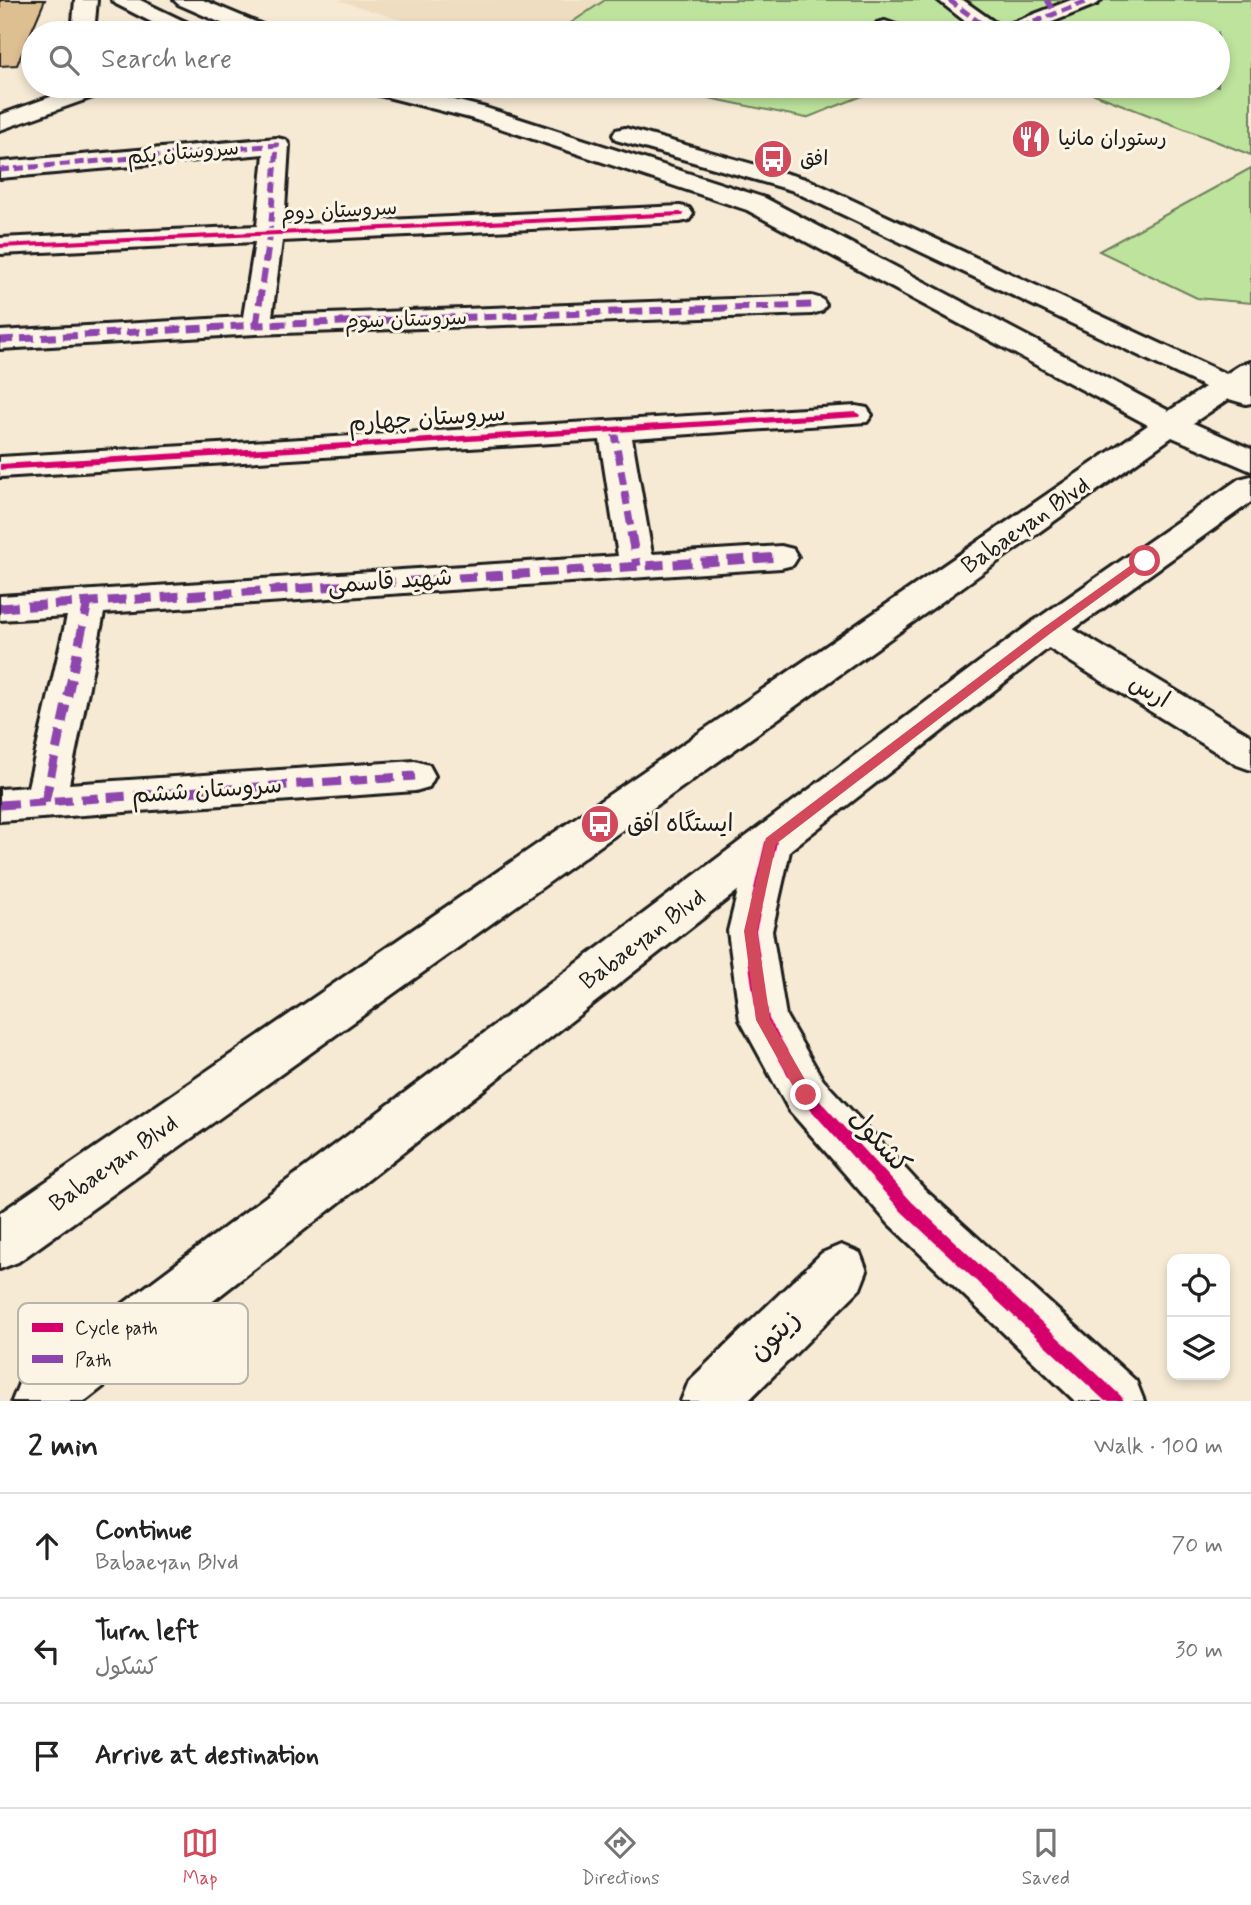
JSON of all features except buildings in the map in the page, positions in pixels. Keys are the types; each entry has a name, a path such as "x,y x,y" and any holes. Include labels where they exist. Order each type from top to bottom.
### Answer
{"street":[{"path":"84,21 86,0"},
{"path":"123,0 160,21"},
{"path":"185,0 228,21"},
{"path":"949,0 978,21"},
{"path":"1028,21 1051,8 1090,0"},
{"path":"200,21 214,15"},
{"path":"0,102 21,93"},
{"path":"0,123 69,98"},
{"path":"419,98 478,113 756,204 1170,424 1251,461"},
{"path":"493,98 800,185 1243,385"},
{"name":"سروستان یکم","path":"0,170 277,145 270,234"},
{"name":"سروستان دوم","path":"0,246 680,214"},
{"path":"256,325 270,234"},
{"name":"سروستان سوم","path":"0,340 256,325 812,305"},
{"name":"Babaeyan Blvd","path":"0,1244 1170,424 1243,385"},
{"name":"سروستان چهارم","path":"0,467 856,415"},
{"path":"614,429 637,566"},
{"name":"Babaeyan Blvd","path":"168,1303 1047,630 1251,486"},
{"name":"شهید قاسمی","path":"0,608 781,557"},
{"path":"45,802 88,602"},
{"name":"ارس","path":"1047,630 1251,755"},
{"name":"سروستان ششم","path":"0,804 415,776"},
{"name":"کشکول","path":"771,842 750,931 763,1020 806,1095 907,1207 1116,1401"},
{"name":"زیتون","path":"709,1401 841,1271"},
{"name":"Babaeyan Blvd","path":"40,1401 62,1384"}],"shaded area":[{"path":"338,0 603,0 572,21 404,21"}],"green space":[{"path":"605,0 1251,0 1251,155 1105,98 1230,98 1230,21 574,21"},
{"path":"709,98 857,98 806,118"},
{"path":"1251,168 1251,303 1197,298 1099,251"}],"marked path":[{"path":"949,0 978,21"},
{"path":"1047,0 1056,15"},
{"path":"1037,21 1090,0"},
{"path":"0,170 277,145 270,234 256,325"},
{"path":"0,340 256,325 812,305"},
{"path":"614,429 637,566"},
{"path":"0,608 781,557"},
{"path":"45,802 88,602"},
{"path":"0,805 415,776"}],"cycle path":[{"path":"0,246 680,214"},
{"path":"0,467 856,415"},
{"path":"771,842 750,931 763,1020 806,1095 907,1207 1116,1401"}],"place":[{"name":"رستوران مانیا","path":"1031,139"},
{"name":"افق","path":"773,159"},
{"name":"ایستگاه افق","path":"600,824"}],"route":[{"path":"806,1095 763,1020 750,931 771,842 1047,630 1145,561"}]}
